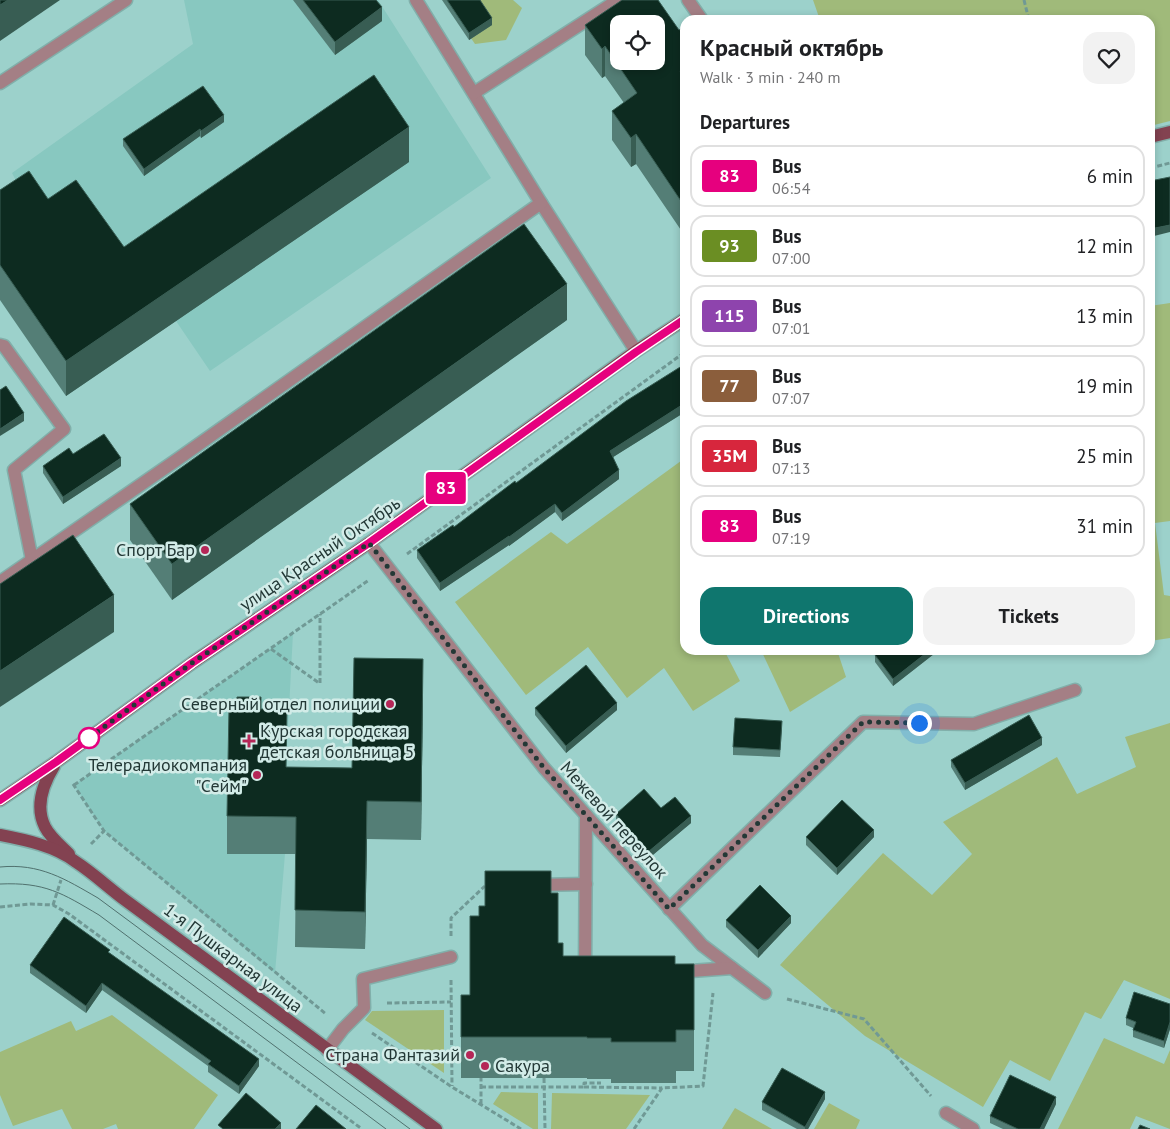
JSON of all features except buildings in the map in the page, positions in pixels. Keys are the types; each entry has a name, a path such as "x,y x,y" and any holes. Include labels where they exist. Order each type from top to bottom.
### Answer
{"main road":[{"path":"1155,136 1170,132"},
{"name":"улица Красный Октябрь","path":"0,800 56,762 192,663 369,543 680,322"},
{"path":"56,762 46,779 43,790 40,803 42,817 46,829 75,861"},
{"name":"1-я Пушкарная улица","path":"0,835 22,839 51,849 75,861 327,1050 436,1129"}],"street":[{"path":"0,82 126,0"},
{"path":"416,0 541,203 636,352"},
{"path":"474,93 618,0"},
{"path":"688,0 698,15"},
{"path":"0,582 541,203"},
{"path":"0,345 4,346 64,429 14,470 32,560"},
{"name":"Межевой переулок","path":"369,543 544,768 702,945 765,993"},
{"path":"669,909 863,722 974,724 1075,690"},
{"path":"586,815 585,978 594,978"},
{"path":"484,886 586,884"},
{"path":"327,1050 343,1029 364,1008 362,979 451,957"},
{"path":"660,973 732,968"},
{"path":"946,1114 973,1129"}],"path":[{"path":"1024,0 1028,15"},
{"path":"1155,167 1170,163"},
{"path":"271,649 320,684 320,614"},
{"path":"56,762 104,831 343,1029 363,1027 452,1087 521,1129"},
{"path":"452,1087 451,918 484,886"},
{"path":"0,907 31,904 53,905 69,914 362,1129"},
{"path":"480,1087 662,1088 703,1086 716,969"},
{"path":"765,993 864,1019 946,1114"},
{"path":"364,1003 451,1002"},
{"path":"480,1104 481,1078"},
{"path":"544,1078 545,1129"},
{"path":"584,1087 584,1084 600,1084"},
{"path":"634,1129 662,1088"}],"shaded area":[{"path":"184,0 378,0 491,178 210,371 125,246 80,280 29,206 12,173 193,44"},
{"path":"445,0 513,0 522,8 506,40 475,44"},
{"path":"813,0 1170,0 1170,121 1155,125 1155,15 818,15"},
{"path":"1170,303 1170,521 1155,523 1155,305"},
{"path":"680,462 680,655 727,655 740,681 693,711 664,668 627,698 588,647 526,695 455,602 551,532 567,544"},
{"path":"1155,523 1164,595 1170,596 1170,638 1155,640"},
{"path":"293,633 287,747 285,854 275,973 104,831 74,785"},
{"path":"763,655 839,655 846,677 790,712"},
{"path":"1170,723 1170,999 1124,980 1101,1019 1085,1012 1050,1081 1010,1060 983,1107 865,1036 780,965 883,853 932,895 972,854 943,822 1057,757 1077,794 1136,767 1125,737"},
{"path":"444,1010 444,1073 365,1020 372,1011"},
{"path":"112,1015 218,1095 194,1129 118,1129 116,1124 103,1129 72,1129 62,1109 13,1126 0,1095 0,1052 71,1021 76,1031"},
{"path":"1104,1038 1164,1064 1170,1050 1170,1129 1136,1116 1130,1129 1058,1129"},
{"path":"501,1092 538,1093 538,1129 533,1129 493,1104"},
{"path":"552,1093 650,1095 626,1129 551,1129"},
{"path":"829,1103 860,1120 856,1129 814,1129"},
{"path":"735,1108 772,1129 722,1129"}],"tram line":[{"path":"0,867 28,867 40,870 63,879 98,898 410,1129"},
{"path":"0,884 29,885 52,890 99,915 386,1129"}],"bus line":[{"name":"83","path":"0,800 56,762 192,663 369,543 680,322"}],"place":[{"name":"Спорт Бар","path":"205,550"},
{"name":"Северный отдел полиции","path":"390,704"},
{"name":"Курская городская детская больница 5","path":"249,741"},
{"name":"Телерадиокомпания \"Сейм\"","path":"257,775"},
{"name":"Страна Фантазий","path":"470,1055"},
{"name":"Сакура","path":"485,1066"}],"route":[{"path":"89,738 86,740 192,663 369,543 544,768 669,909 863,722 919,723"}]}
